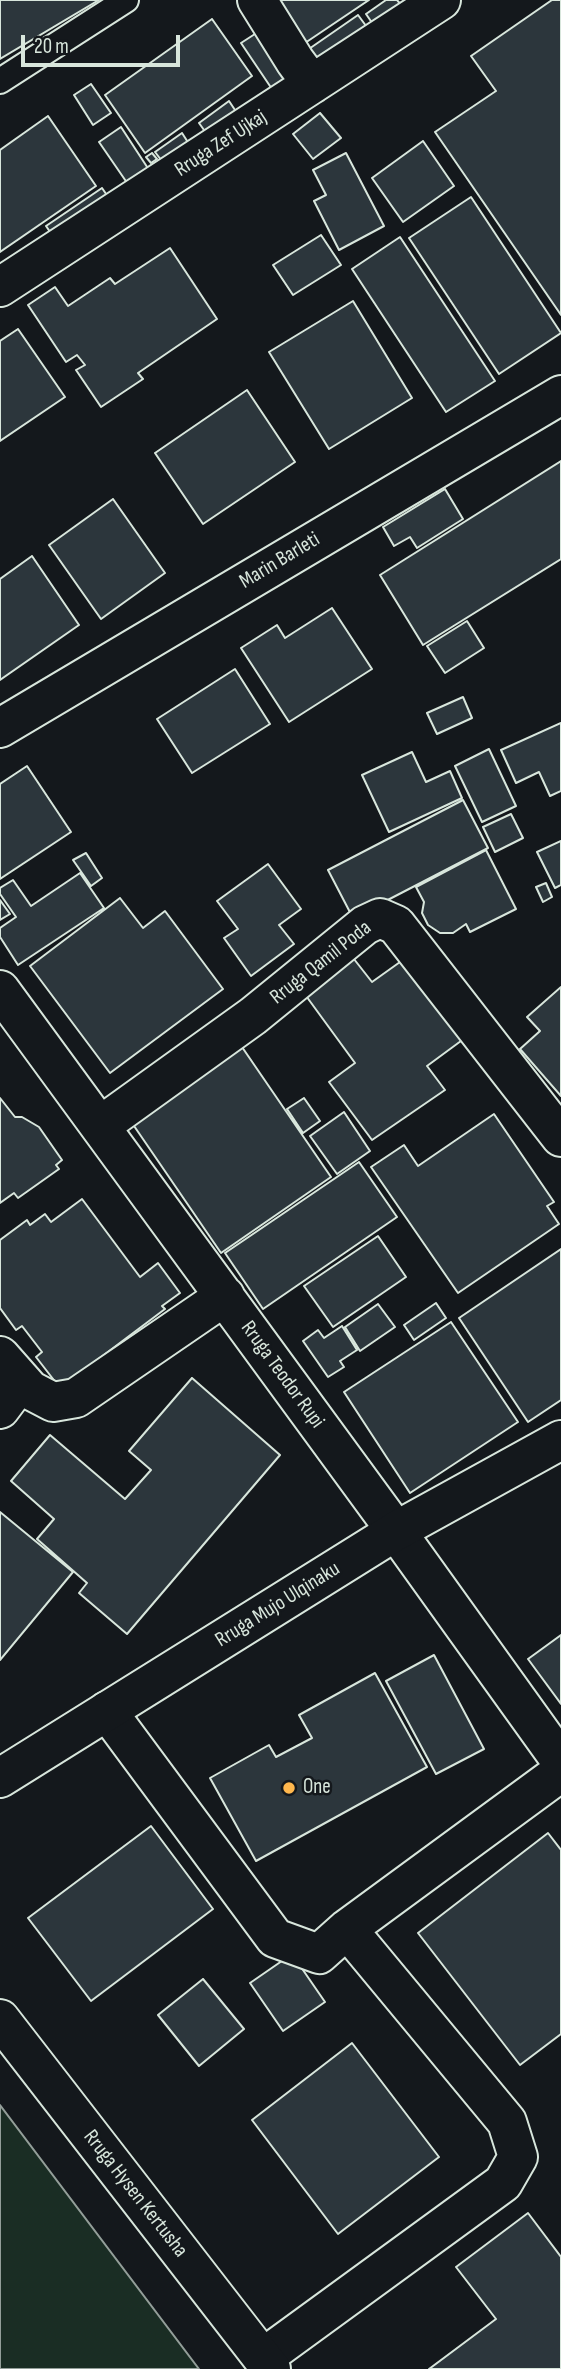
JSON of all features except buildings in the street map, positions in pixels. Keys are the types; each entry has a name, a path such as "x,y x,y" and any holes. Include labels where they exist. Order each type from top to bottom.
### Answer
{"street":[{"path":"257,0 312,84"},
{"name":"Rruga Zef Ujkaj","path":"0,287 441,0"},
{"name":"Marin Barleti","path":"0,728 561,395"},
{"name":"Rruga Qamil Poda","path":"100,1126 253,1016 365,925 380,918 396,925 561,1136"},
{"name":"Rruga Teodor Rupi","path":"0,990 561,1761"},
{"path":"7,1382 53,1402 76,1398 225,1296"},
{"name":"Rruga Mujo Ulqinaku","path":"0,1778 396,1531 561,1440"},
{"path":"107,1711 275,1938 318,1954 347,1929 561,1772"},
{"path":"267,2364 503,2182 518,2157 507,2122 347,1929"},
{"name":"Rruga Hysen Kertusha","path":"0,2019 267,2364"}],"lane":[{"path":"0,81 126,0"}],"green space":[{"path":"0,2105 199,2369 0,2369"}],"place":[{"name":"One","path":"289,1788"}]}
